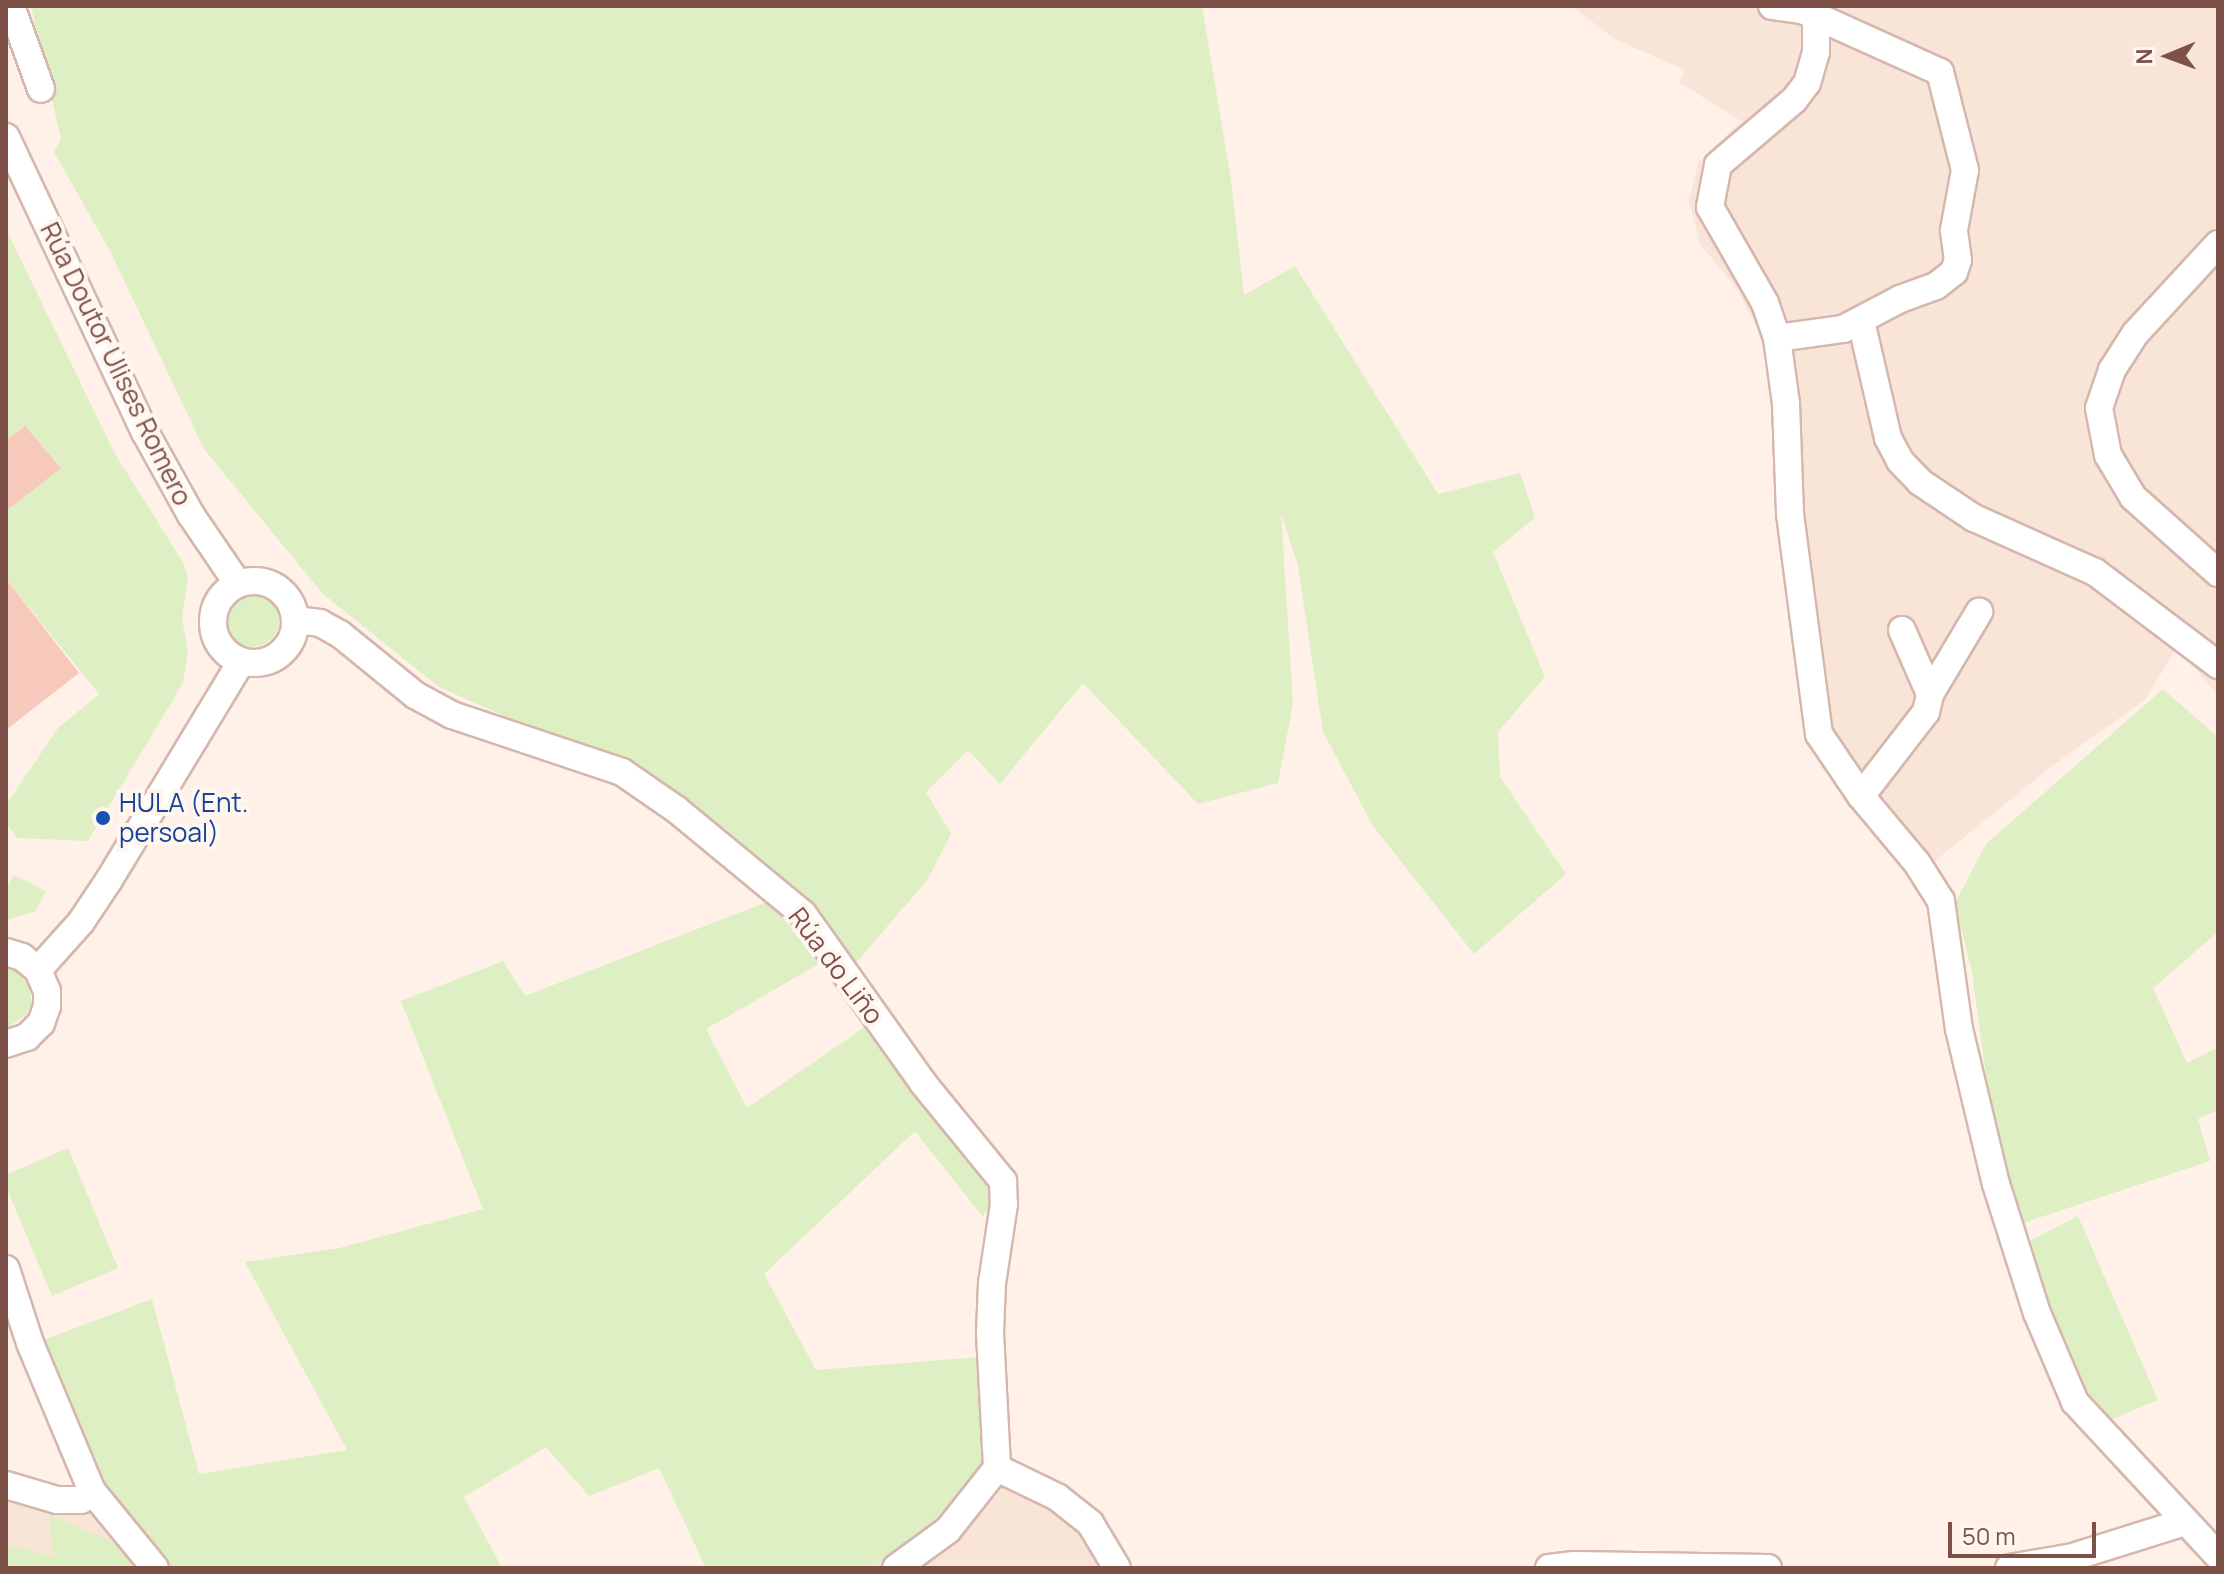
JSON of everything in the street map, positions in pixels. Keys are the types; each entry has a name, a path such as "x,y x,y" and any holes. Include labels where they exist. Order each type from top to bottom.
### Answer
{"street":[{"path":"11,6 41,89"},
{"path":"1772,6 1816,11 1940,72 1965,170 1954,230 1958,260 1954,272 1936,286 1900,299 1843,329 1777,338"},
{"path":"1816,11 1816,52 1807,83 1794,100 1718,165 1710,207 1751,278 1777,338 1786,404 1792,529 1819,734 1861,796 1917,863 1941,901 1959,1029 1996,1184 2037,1313 2075,1402 2218,1556"},
{"name":"Rúa Doutor Ulises Romero","path":"6,137 145,432 191,515 238,584"},
{"path":"2218,244 2135,334 2112,370 2099,408 2108,455 2133,497 2218,573"},
{"path":"1861,321 1888,438 1900,461 1920,482 1974,518 2095,572 2218,665"},
{"path":"260,581 281,590 296,620 288,646 279,655 254,664 241,662 221,648 212,624 219,600 238,584 260,581"},
{"path":"1861,796 1926,712 1930,694 1979,612"},
{"name":"Rúa do Liño","path":"296,620 320,623 340,634 415,695 452,715 622,772 677,810 803,914 923,1083 1003,1181 1004,1204 992,1283 990,1333 997,1468"},
{"path":"1902,630 1930,694"},
{"path":"38,970 81,922 109,880 241,662"},
{"path":"6,952 22,957 38,970 47,991 47,1006 41,1023 27,1037 6,1044"},
{"path":"6,1269 30,1343 82,1459 92,1491 155,1568"},
{"path":"896,1568 948,1530 997,1468 1057,1497 1090,1523 1117,1568"},
{"path":"6,1485 57,1500 81,1500 92,1491"},
{"path":"2009,1568 2073,1557 2175,1525 2181,1518"},
{"path":"1549,1568 1574,1565 1768,1568"}],"shaded area":[{"path":"1572,6 2218,6 2218,695 2177,647 2145,700 2052,766 1914,878 1816,757 1804,718 1771,355 1737,289 1700,244 1689,200 1698,163 1741,121 1680,83 1684,70 1613,38"},
{"path":"1001,1449 1124,1568 847,1568"},
{"path":"6,1476 96,1502 162,1568 6,1568"}],"green space":[{"path":"31,6 1202,6 1231,180 1244,295 1295,266 1438,494 1520,473 1535,518 1493,552 1545,677 1498,732 1500,777 1566,874 1474,954 1373,826 1323,732 1298,566 1281,513 1293,704 1278,783 1198,804 1083,683 1000,784 968,750 926,792 951,834 928,879 854,965 617,766 439,687 322,593 204,449 110,251 54,152 61,139"},
{"path":"6,229 114,452 184,564 188,578 182,618 188,653 183,683 88,841 17,838 6,823 6,805 58,728 99,694 6,579 6,511 61,467 25,427 6,441"},
{"path":"252,593 271,601 279,620 271,639 252,647 233,639 225,620 233,601"},
{"path":"2163,689 2218,737 2218,932 2153,988 2187,1063 2218,1047 2218,1110 2198,1119 2210,1161 2020,1224 1996,1151 1972,972 1955,903 1986,844"},
{"path":"14,875 46,891 36,911 6,920 6,889"},
{"path":"769,901 824,961 706,1029 747,1108 869,1024 994,1197 983,1217 915,1131 764,1274 816,1370 980,1357 989,1468 912,1551 866,1568 706,1568 659,1468 589,1496 546,1447 464,1497 502,1568 165,1568 117,1509 41,1341 152,1299 199,1474 347,1450 245,1262 339,1248 483,1209 401,1001 503,961 525,996"},
{"path":"6,964 26,977 32,1002 27,1014 6,1029"},
{"path":"68,1148 118,1268 52,1296 6,1187 6,1175"},
{"path":"2078,1216 2158,1400 2103,1423 2088,1402 2020,1246"},
{"path":"49,1514 121,1546 142,1568 6,1568 6,1545 53,1556"}],"building":[{"path":"25,426 61,468 6,511 6,441"},
{"path":"6,579 79,673 6,730"}],"place":[{"name":"HULA (Ent. persoal)","path":"103,818"}]}
